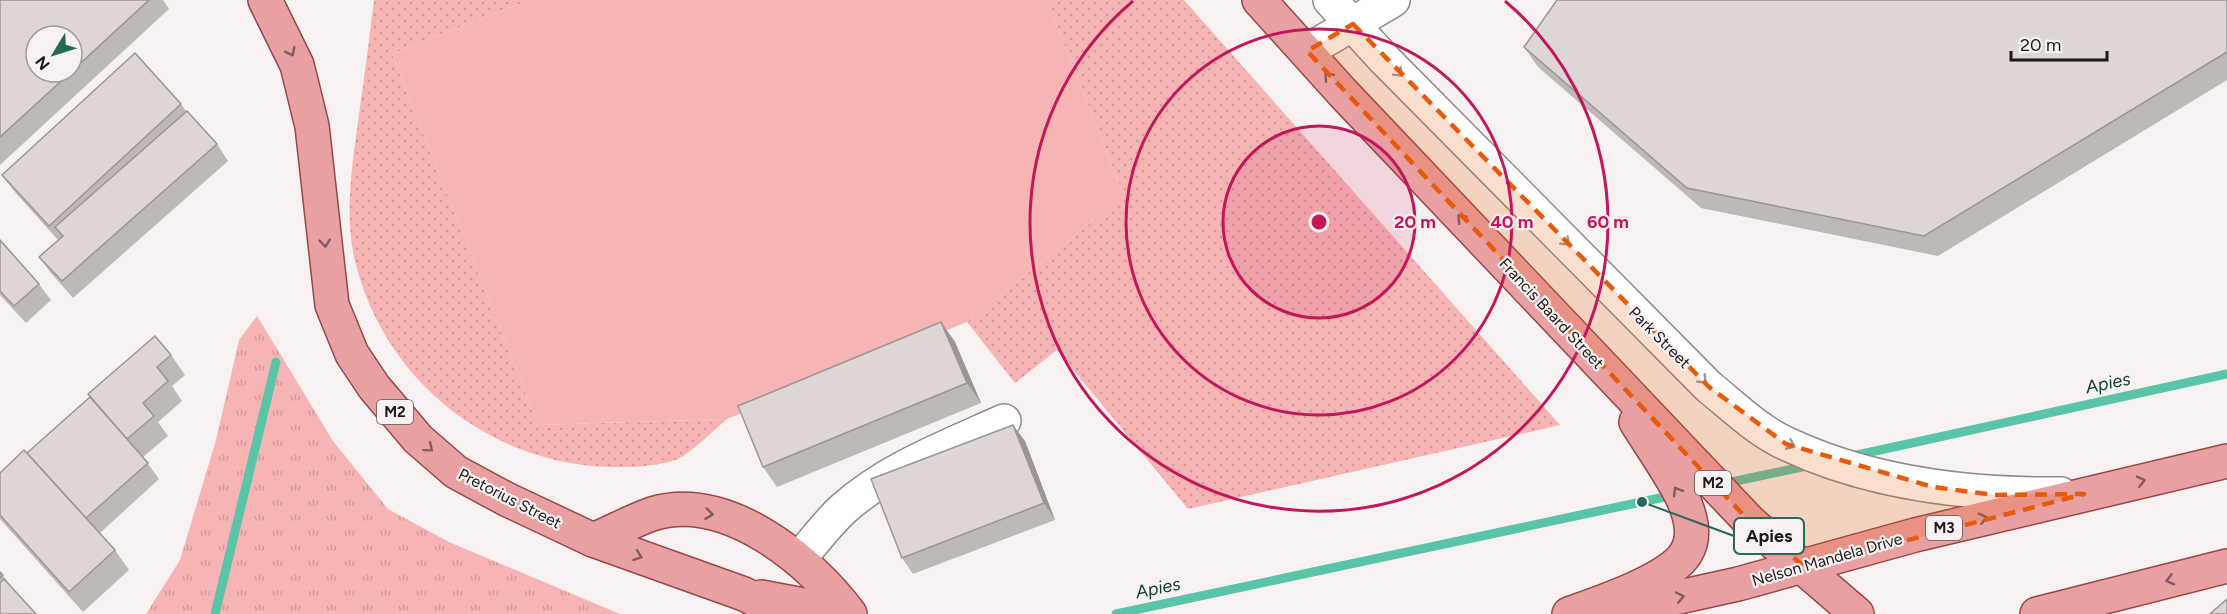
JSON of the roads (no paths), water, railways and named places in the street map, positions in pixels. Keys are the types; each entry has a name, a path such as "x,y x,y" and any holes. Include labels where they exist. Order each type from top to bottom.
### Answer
{"main road":[{"name":"Pretorius Street","path":"265,0 300,75 312,126 332,305 352,354 374,387 417,439 456,472 506,500 593,540 744,594 783,613"},
{"name":"Francis Baard Street","path":"1260,0 1607,372 1665,448 1857,614"},
{"path":"1569,614 1634,589 1674,567 1686,553 1692,532 1687,507 1665,448"},
{"name":"Nelson Mandela Drive","path":"1602,614 1805,567 1914,535 2227,461"},
{"path":"593,540 654,514 681,510 721,516 759,533 799,559 835,594 850,614"},
{"path":"2037,614 2227,566"},
{"path":"744,594 809,606 830,614"}],"street":[{"name":"Park Street","path":"1330,0 1701,378 1742,414 1786,444 1886,477 1933,488 1995,495 2084,494"},
{"path":"1306,51 1393,0"},
{"path":"799,559 842,510 870,488 920,460 1004,421"}],"waterway":[{"path":"215,614 276,362"},
{"name":"Apies","path":"1848,457 2227,374"},
{"name":"Apies","path":"1722,484 1811,465"},
{"name":"Apies","path":"1116,614 1674,495"}],"place":[{"name":"Apies","path":"1642,502"}]}
